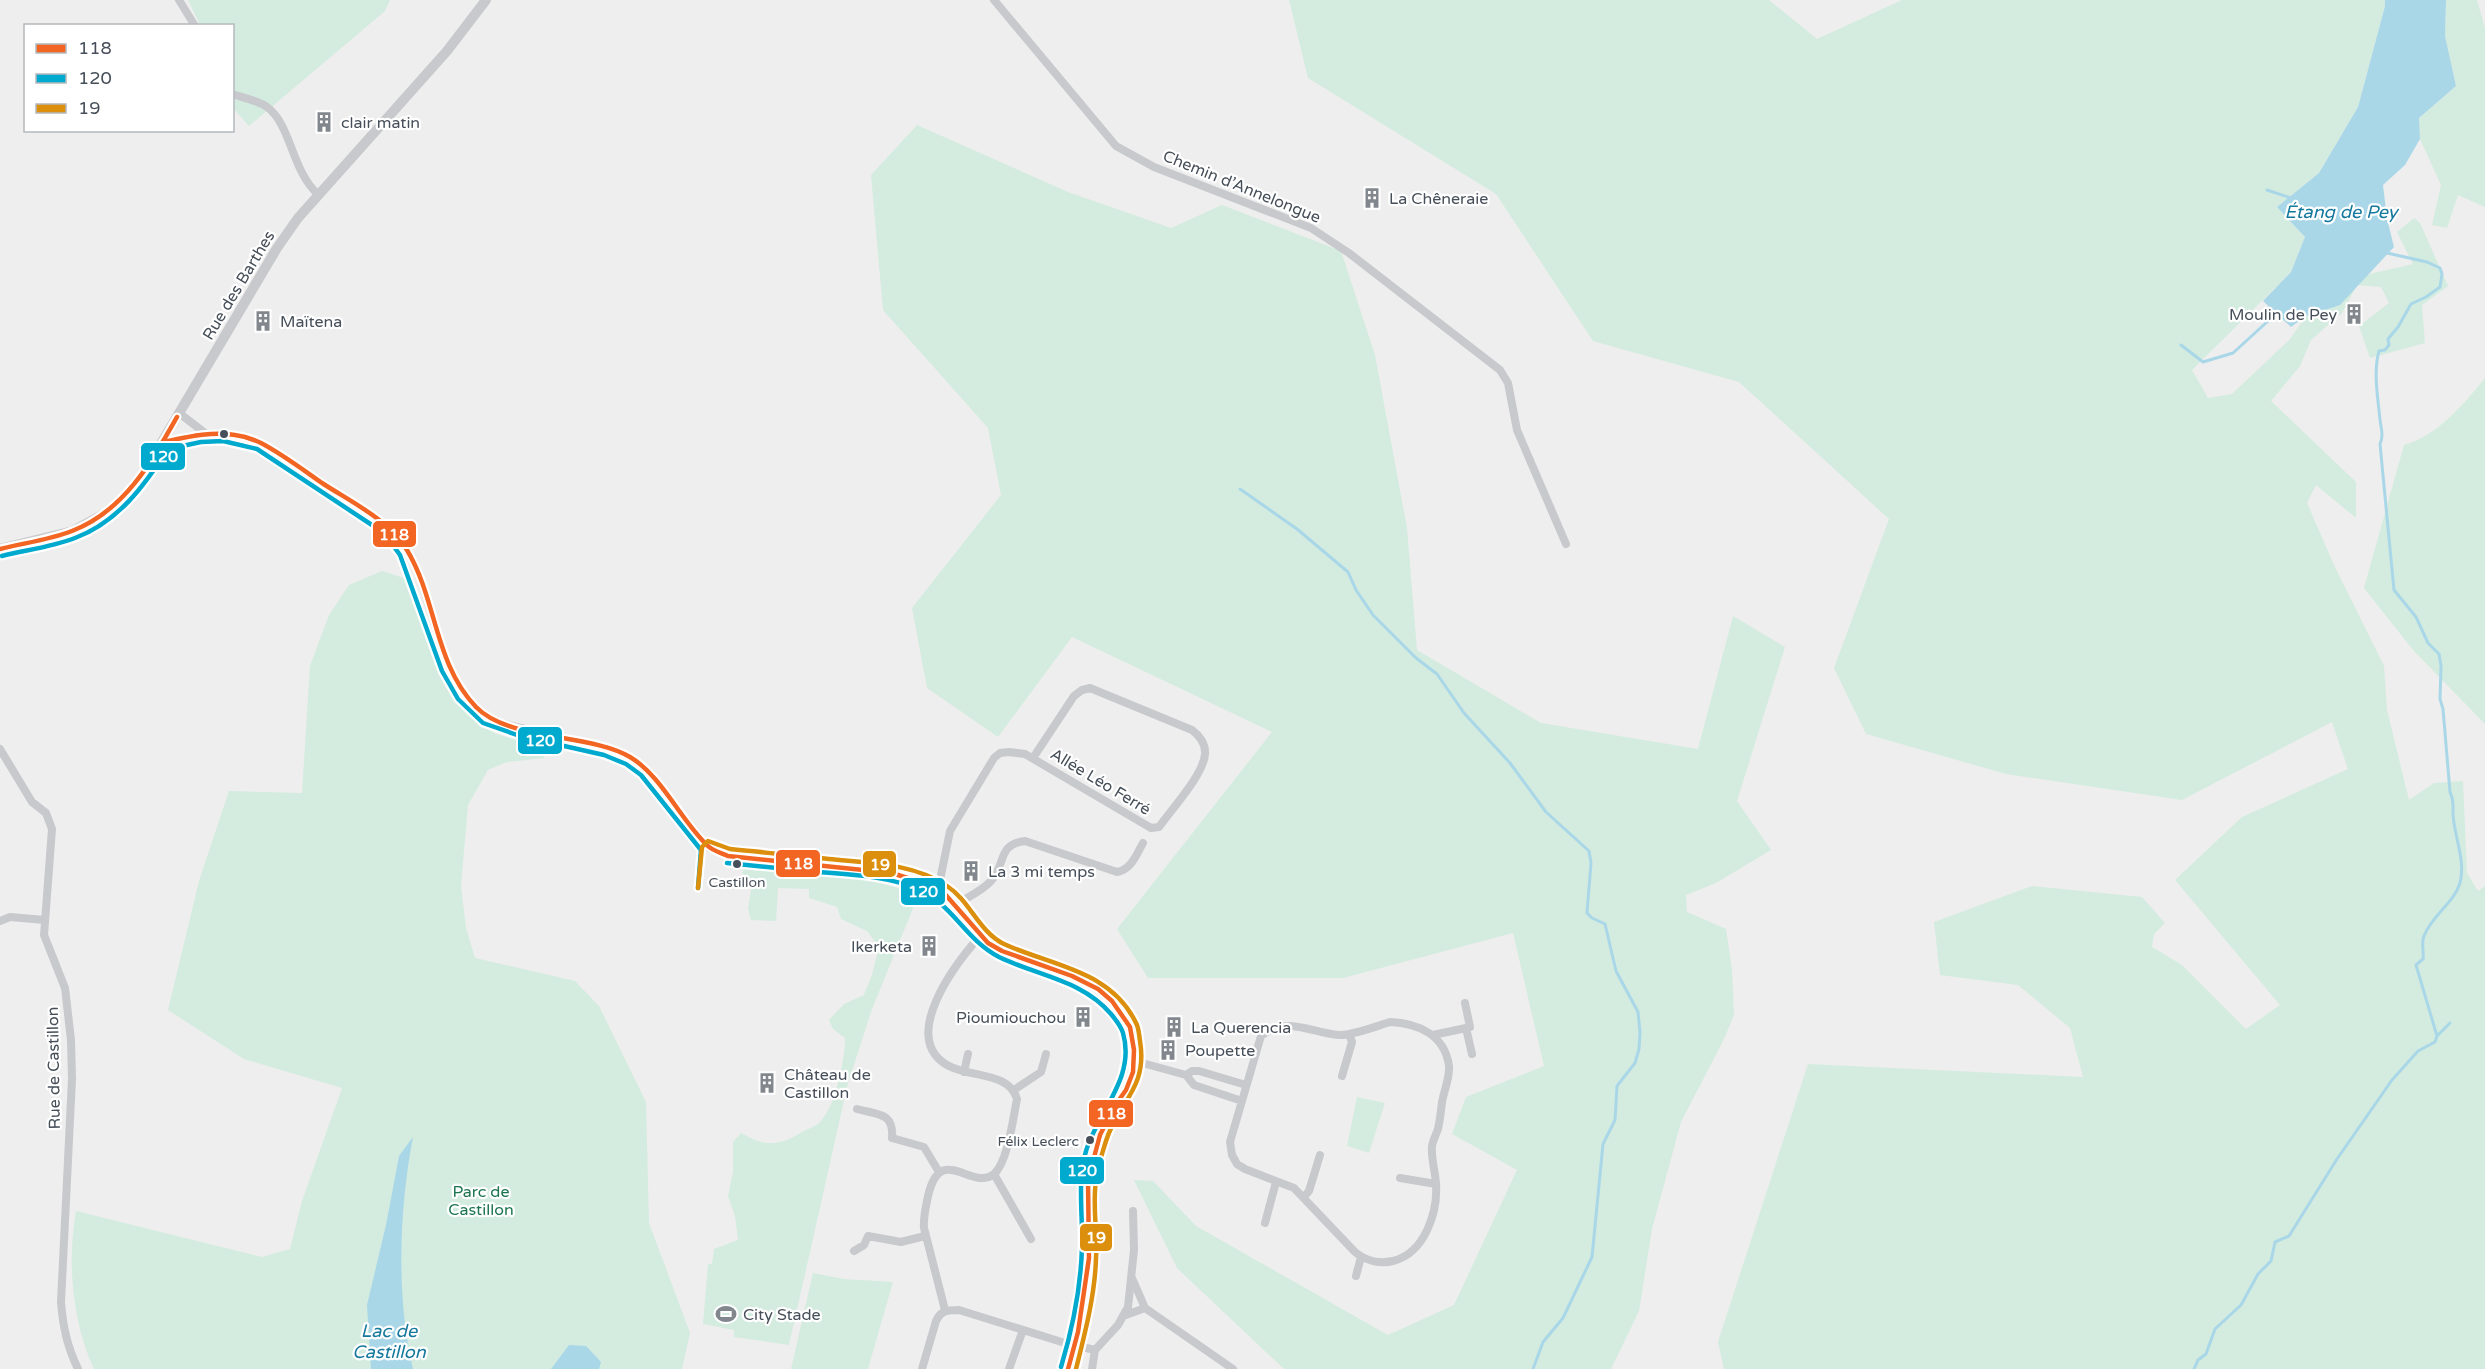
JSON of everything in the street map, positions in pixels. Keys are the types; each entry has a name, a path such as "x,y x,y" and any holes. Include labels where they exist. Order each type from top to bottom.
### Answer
{"street":[{"path":"178,0 194,24"},
{"name":"Rue des Barthes","path":"0,549 73,531 106,513 132,489 163,442 277,248 318,194 447,51 486,0"},
{"name":"Chemin d’Annelongue","path":"994,0 1116,146 1154,167 1311,228 1349,253 1500,370 1508,383 1517,430 1566,544"},
{"path":"234,95 256,101 278,116 303,175 318,194"},
{"path":"179,413 205,433"},
{"path":"163,442 205,433 245,436 260,442 389,527 407,551 449,668 463,694 485,716 522,729 606,748 630,757 646,770 709,848 728,856 892,873 938,890 954,904 980,936 1002,951 1072,976 1098,989 1112,1001 1130,1027 1135,1061 1126,1090 1114,1107 1094,1154 1088,1180 1089,1258 1068,1369"},
{"name":"Allée Léo Ferré","path":"938,890 950,831 994,758 1000,753 1025,754 1034,758 1152,828 1159,827 1202,768 1206,753 1200,736 1192,730 1090,688 1074,696 1034,758"},
{"name":"Rue de Castillon","path":"0,749 32,802 46,813 52,828 44,935 65,988 71,1040 70,1144 61,1302 63,1329 78,1369"},
{"path":"954,904 982,889 993,879 1005,851 1013,842 1025,841 1117,872 1125,871 1143,843"},
{"path":"0,921 10,917 45,920"},
{"path":"945,1310 925,1236 923,1218 932,1180 939,1172 950,1170 987,1178 994,1174 1002,1164 1017,1099 1014,1090 1007,1083 948,1066 936,1057 930,1044 928,1028 940,991 980,936"},
{"path":"1432,1035 1470,1027 1465,1003"},
{"path":"1390,1022 1406,1023 1432,1035 1442,1043 1449,1068 1438,1129 1432,1145 1436,1184 1430,1222 1424,1238 1411,1252 1397,1260 1383,1263 1361,1257 1294,1188 1237,1164 1232,1155 1230,1142 1261,1036 1268,1030 1280,1025 1298,1025 1341,1036 1390,1022"},
{"path":"1466,1028 1472,1054"},
{"path":"1342,1076 1352,1042 1349,1034"},
{"path":"964,1072 968,1054"},
{"path":"1014,1090 1041,1072 1046,1054"},
{"path":"1135,1061 1186,1076 1194,1085 1212,1089 1242,1101"},
{"path":"1186,1076 1192,1071 1199,1071 1246,1085"},
{"path":"1212,1089 1216,1077"},
{"path":"857,1109 888,1118 893,1125 892,1138 924,1147 939,1172"},
{"path":"1304,1197 1309,1191 1320,1155"},
{"path":"994,1174 1031,1239"},
{"path":"1400,1178 1436,1184"},
{"path":"1265,1224 1276,1182"},
{"path":"1092,1369 1095,1350 1128,1307 1134,1250 1133,1211"},
{"path":"854,1251 864,1245 868,1236 901,1242 925,1236"},
{"path":"1356,1276 1361,1257"},
{"path":"1131,1276 1145,1308 1233,1369"},
{"path":"1123,1316 1145,1308"},
{"path":"922,1369 936,1321 939,1314 945,1310 959,1310 1095,1350"},
{"path":"1009,1369 1023,1330"}],"green space":[{"path":"188,0 390,0 385,11 249,126 234,109 234,24 200,24"},
{"path":"1289,0 1769,0 1817,39 1902,0 2385,0 2358,107 2319,173 2277,207 2305,237 2291,272 2192,370 2208,398 2232,394 2290,339 2306,316 2352,278 2413,264 2397,232 2414,218 2420,223 2448,286 2422,305 2425,343 2370,358 2359,326 2389,303 2381,287 2357,285 2342,313 2311,340 2300,366 2271,401 2356,482 2356,518 2316,485 2307,503 2334,565 2384,666 2387,710 2409,800 2434,783 2463,781 2467,873 2478,891 2485,886 2485,1369 1724,1369 1718,1342 1808,1064 2083,1077 2070,1028 2018,985 1940,975 1934,922 2032,886 2142,897 2165,923 2154,934 2152,947 2182,965 2246,1029 2280,1005 2175,880 2242,817 2348,769 2332,722 2182,800 2006,774 1866,734 1834,668 1889,519 1739,382 1593,341 1496,194 1308,78"},
{"path":"2446,0 2477,0 2485,28 2485,207 2458,195 2447,228 2432,225 2441,185 2420,139 2419,118 2456,86 2445,36"},
{"path":"917,125 1068,192 1171,228 1222,205 1341,251 1375,355 1407,528 1417,650 1541,723 1698,749 1733,616 1785,647 1737,801 1771,850 1716,883 1686,895 1687,912 1726,929 1732,970 1734,1015 1681,1122 1652,1229 1639,1311 1611,1369 1284,1369 1177,1268 1134,1180 1153,1181 1196,1226 1388,1335 1454,1305 1517,1170 1452,1134 1466,1097 1544,1066 1513,933 1343,978 1148,978 1117,929 1272,732 1072,637 998,737 927,688 912,608 1001,495 988,428 883,310 871,175"},
{"path":"2485,378 2485,724 2413,650 2364,588 2404,445 2427,435 2449,418"},
{"name":"Parc de Castillon","path":"382,571 410,580 470,717 496,734 545,748 544,758 507,762 488,770 468,805 461,886 466,928 475,958 575,981 599,1006 646,1102 649,1223 690,1333 682,1369 94,1369 87,1351 76,1312 73,1291 72,1251 76,1211 262,1257 290,1249 302,1201 342,1088 244,1059 168,1010 199,881 229,791 302,793 310,666 329,615 349,585"},
{"path":"745,868 847,874 912,892 916,901 872,1009 848,1083 789,1345 734,1337 734,1330 703,1324 708,1264 712,1264 714,1249 738,1240 735,1216 728,1196 733,1172 733,1142 741,1133 766,1143 787,1140 817,1125 826,1115 838,1082 845,1038 833,1029 829,1020 844,1004 864,995 879,947 867,931 841,919 837,907 809,898 809,889 778,888 776,921 751,920 748,908 752,885 742,873"},
{"path":"1357,1097 1385,1103 1369,1153 1347,1146"},
{"path":"813,1273 844,1279 893,1282 868,1369 791,1369"}],"water":[{"name":"Étang de Pey","path":"2385,0 2446,0 2445,36 2456,86 2419,118 2420,139 2405,165 2383,185 2387,219 2394,247 2340,305 2306,316 2291,327 2263,301 2291,272 2305,237 2277,207 2319,173 2358,107"},
{"name":"Lac de Castillon","path":"413,1137 402,1223 401,1253 404,1313 413,1369 371,1369 367,1305 399,1156"},
{"path":"569,1345 586,1346 601,1362 599,1369 551,1369"}],"waterway":[{"path":"2267,190 2291,198"},
{"path":"2194,1369 2198,1360 2206,1354 2215,1329 2241,1305 2258,1274 2271,1261 2275,1242 2289,1236 2337,1159 2392,1080 2418,1051 2435,1042 2437,1036 2416,965 2423,959 2424,936 2457,890 2462,866 2450,792 2443,709 2440,699 2439,654 2428,643 2416,617 2394,590 2376,376 2379,351 2385,350 2389,345 2388,339 2411,304 2440,287 2442,274 2440,268 2427,262 2387,253"},
{"path":"2181,345 2203,362 2233,353 2279,311"},
{"path":"1240,489 1297,529 1348,572 1356,590 1373,615 1416,658 1437,674 1464,713 1510,763 1546,812 1589,851 1591,863 1587,913 1605,924 1616,971 1638,1012 1639,1049 1635,1063 1617,1086 1615,1120 1603,1144 1592,1257 1563,1318 1543,1342 1533,1369"},
{"path":"2437,1036 2450,1023"}],"transit line":[{"name":"118","path":"0,549 72,531 107,511 134,484 146,468 177,417"},
{"name":"118","path":"163,442 217,434 238,435 252,439 284,457 379,520 399,539 417,569 452,671 462,690 476,707 490,718 508,726 613,749 630,757 652,775 698,836 712,849 728,856 892,873 926,884 944,893 988,943 1002,951 1072,976 1098,989 1112,1001 1130,1027 1134,1050 1133,1072 1126,1090 1114,1107 1100,1135 1088,1180 1089,1258 1078,1332 1068,1369"},
{"name":"120","path":"2,556 66,541 104,523 129,501 168,449 201,442 223,441 257,449 384,533 400,555 442,671 458,699 483,723 520,736 604,755 626,764 641,775 701,850 698,888"},
{"name":"19","path":"698,888 702,847 708,841 730,849 905,868 934,878 955,892 995,939 1022,952 1079,972 1112,991 1125,1005 1138,1029 1140,1071 1136,1083 1111,1127 1097,1171 1094,1286 1076,1369"},
{"name":"120","path":"727,863 863,876 908,885 923,892 947,909 986,949 1014,964 1087,993 1118,1023 1123,1033 1126,1049 1124,1065 1114,1094 1092,1136 1083,1163 1080,1277 1073,1322 1061,1367"}],"place":[{"name":"clair matin","path":"324,122"},
{"name":"La Chêneraie","path":"1372,198"},
{"name":"Moulin de Pey","path":"2354,314"},
{"name":"Maïtena","path":"263,321"},
{"name":"Castillon","path":"737,864"},
{"name":"La 3 mi temps","path":"971,871"},
{"name":"Ikerketa","path":"929,946"},
{"name":"Pioumiouchou","path":"1083,1017"},
{"name":"La Querencia","path":"1174,1027"},
{"name":"Poupette","path":"1168,1050"},
{"name":"Château de Castillon","path":"767,1083"},
{"name":"Félix Leclerc","path":"1090,1140"},
{"name":"City Stade","path":"726,1314"}]}
